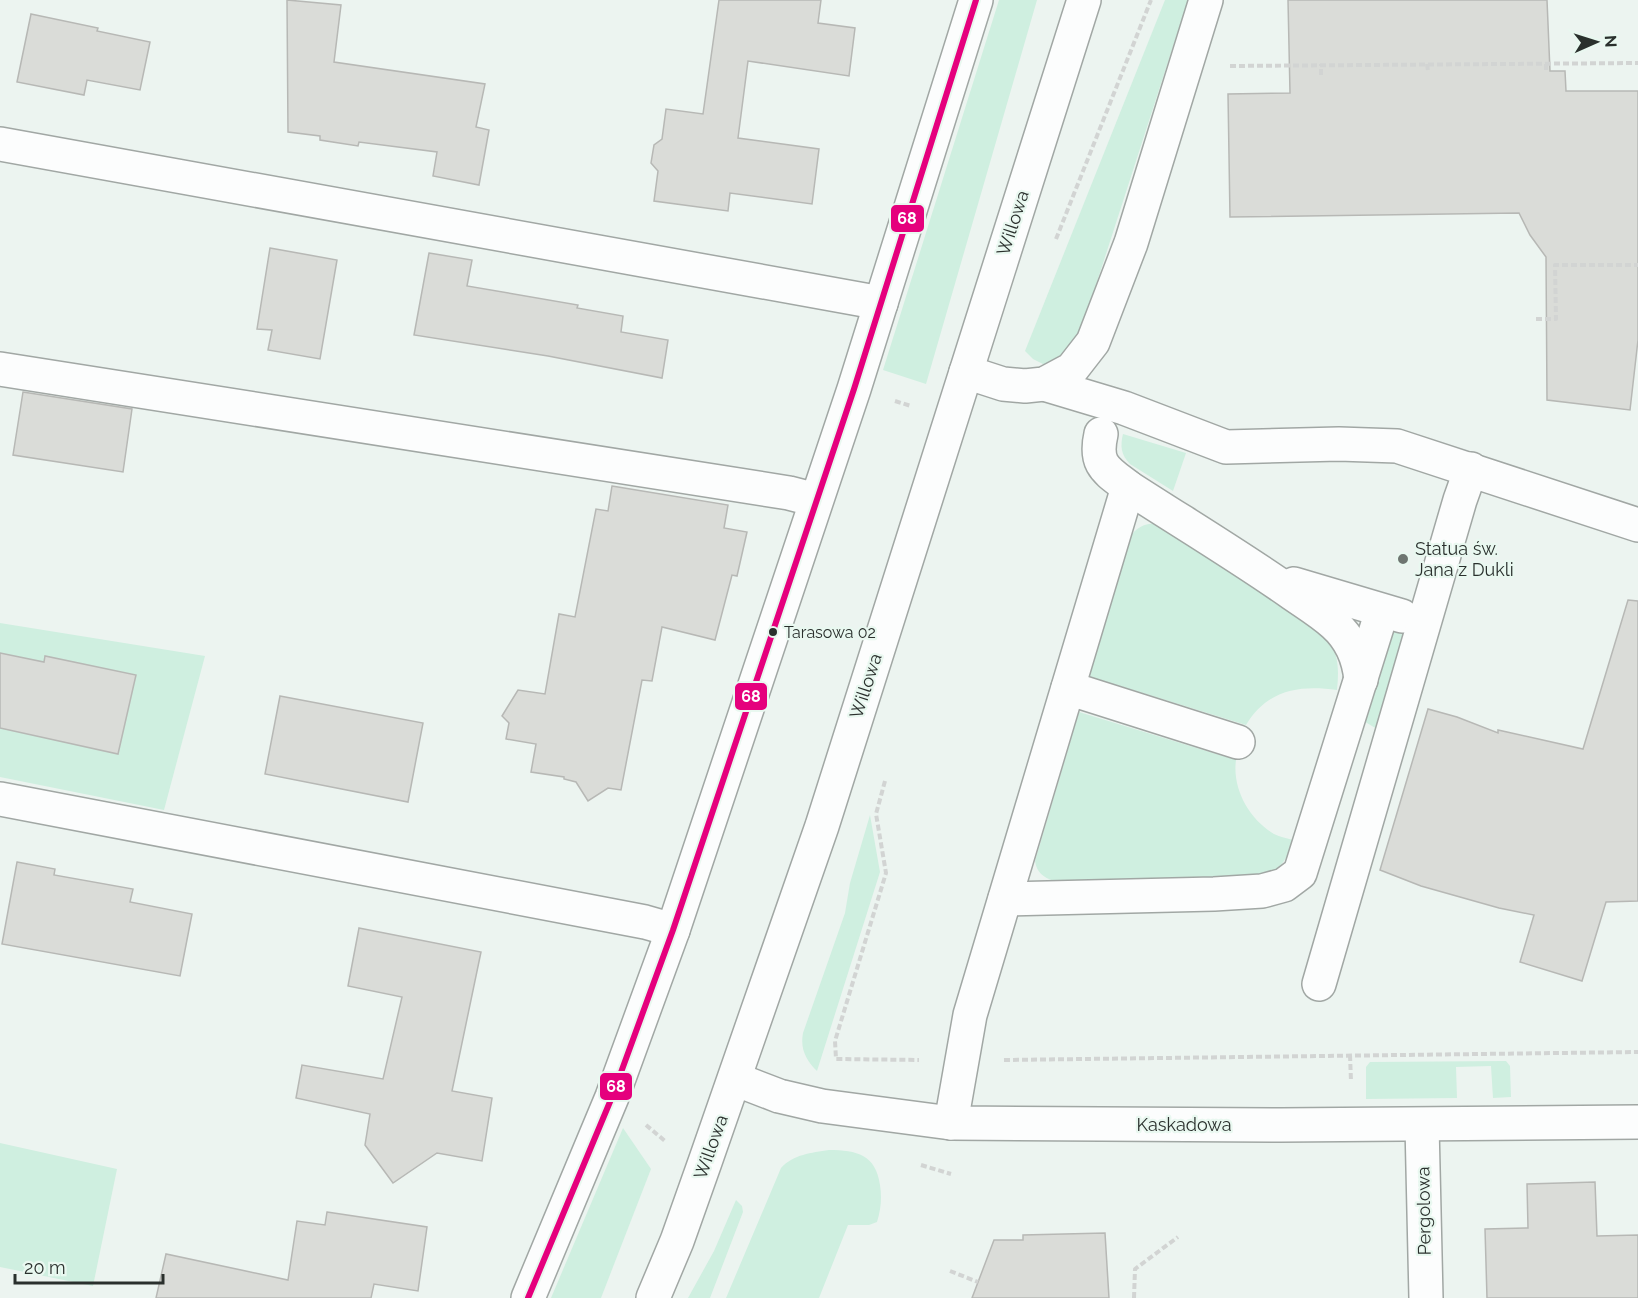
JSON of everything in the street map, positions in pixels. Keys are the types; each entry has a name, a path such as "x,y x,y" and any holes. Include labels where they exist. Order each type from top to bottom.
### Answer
{"street":[{"path":"528,1298 612,1097 673,930 881,303 976,0"},
{"name":"Willowa","path":"653,1298 677,1241 822,826 1084,0"},
{"path":"966,372 1003,384 1025,386 1044,384 1072,369 1094,342 1131,243 1206,0"},
{"path":"0,144 881,303"},
{"path":"0,369 789,493 816,500"},
{"path":"1044,384 1124,408 1226,447 1339,444 1397,446 1638,525"},
{"path":"1101,434 1098,446 1101,464 1128,487 1266,575 1335,624 1346,637 1355,654 1359,663 1361,680"},
{"path":"1319,984 1471,469"},
{"path":"951,1124 970,1015 1128,487"},
{"path":"1266,575 1424,623"},
{"path":"1005,899 1262,891 1284,885 1300,873 1382,610"},
{"path":"1068,688 1238,742"},
{"path":"0,799 645,922 673,930"},
{"name":"Kaskadowa","path":"735,1079 779,1096 822,1106 951,1124 1422,1125 1638,1122"},
{"name":"Pergolowa","path":"1422,1125 1426,1298"}],"path":[{"path":"1054,244 1151,0"},
{"path":"1222,66 1638,63"},
{"path":"1321,64 1321,75"},
{"path":"1427,64 1428,71"},
{"path":"1546,64 1546,72"},
{"path":"1536,319 1556,319 1555,265 1638,265"},
{"path":"885,780 876,814 886,873 836,1041 836,1059 961,1060 1638,1052"},
{"path":"1350,1055 1351,1087"},
{"path":"641,1122 665,1141"},
{"path":"1134,1298 1135,1269 1178,1237"},
{"path":"950,1271 978,1282"}],"green space":[{"path":"999,0 1037,0 926,384 883,370"},
{"path":"1165,0 1188,0 1074,353 1047,366 1033,359 1025,351"},
{"path":"1123,434 1186,453 1173,491 1127,461 1122,450"},
{"path":"1157,523 1327,637 1337,662 1337,690 1310,688 1286,692 1264,704 1246,725 1088,676 1129,539 1140,527"},
{"path":"1392,621 1417,630 1387,735 1362,720"},
{"path":"0,623 205,656 164,810 0,777"},
{"path":"1079,712 1236,760 1237,782 1250,812 1274,834 1293,840 1281,865 1257,876 1054,881 1044,876 1037,869 1035,861"},
{"path":"870,815 880,872 817,1071 805,1054 802,1044 803,1033 845,913 850,883"},
{"path":"1506,1061 1510,1066 1511,1097 1493,1098 1491,1066 1456,1067 1457,1098 1366,1099 1366,1067 1370,1062"},
{"path":"623,1128 651,1169 601,1298 551,1298"},
{"path":"0,1143 117,1169 93,1286 0,1267"},
{"path":"829,1150 848,1151 864,1156 874,1167 878,1175 881,1194 877,1222 869,1225 848,1225 819,1298 726,1298 781,1168 797,1157"},
{"path":"736,1200 742,1206 743,1212 710,1298 688,1298 714,1251"}],"building":[{"path":"287,0 341,5 334,62 485,84 476,127 489,130 479,185 433,176 437,152 359,142 358,146 320,140 320,136 288,132"},
{"path":"719,0 821,0 818,23 855,28 849,76 748,61 738,138 819,149 812,204 730,193 728,211 654,201 658,171 651,163 654,145 662,139 666,109 703,114"},
{"path":"1288,0 1547,0 1550,71 1565,71 1566,91 1638,91 1638,340 1630,410 1547,400 1546,257 1530,235 1519,213 1230,217 1228,94 1290,93"},
{"path":"31,14 150,42 140,90 87,80 84,95 17,82"},
{"path":"270,248 337,260 320,359 268,350 272,330 257,329"},
{"path":"429,253 472,260 467,286 578,305 577,308 623,316 621,332 668,340 662,378 548,356 414,335"},
{"path":"23,392 132,409 123,472 13,455"},
{"path":"612,486 728,505 724,528 747,532 737,576 732,575 715,640 662,627 652,681 642,680 621,790 608,788 588,801 576,782 564,779 564,777 531,772 536,744 506,739 509,723 502,716 518,690 545,694 559,614 575,617 596,509 608,511"},
{"path":"1628,600 1638,601 1638,901 1606,902 1582,981 1520,962 1534,915 1499,908 1421,886 1380,870 1428,709 1457,717 1498,733 1498,730 1583,749"},
{"path":"0,653 44,662 45,656 136,675 118,754 0,728"},
{"path":"280,696 423,723 408,802 265,774"},
{"path":"17,862 55,869 54,875 133,889 130,902 192,914 180,976 2,944"},
{"path":"359,928 481,952 452,1091 492,1098 482,1161 437,1153 393,1183 365,1145 370,1114 296,1098 302,1065 383,1079 402,997 348,986"},
{"path":"1595,1182 1597,1236 1638,1235 1638,1298 1487,1298 1485,1229 1528,1228 1527,1184"},
{"path":"327,1212 427,1227 418,1291 374,1284 371,1298 156,1298 166,1254 288,1280 297,1221 325,1225"},
{"path":"1105,1233 1109,1298 972,1298 994,1240 1023,1240 1023,1235"}],"transit line":[{"name":"68","path":"528,1298 612,1097 673,930 854,389 976,0"}],"place":[{"name":"Statua św. Jana z Dukli","path":"1403,559"},
{"name":"Tarasowa 02","path":"773,632"}]}
